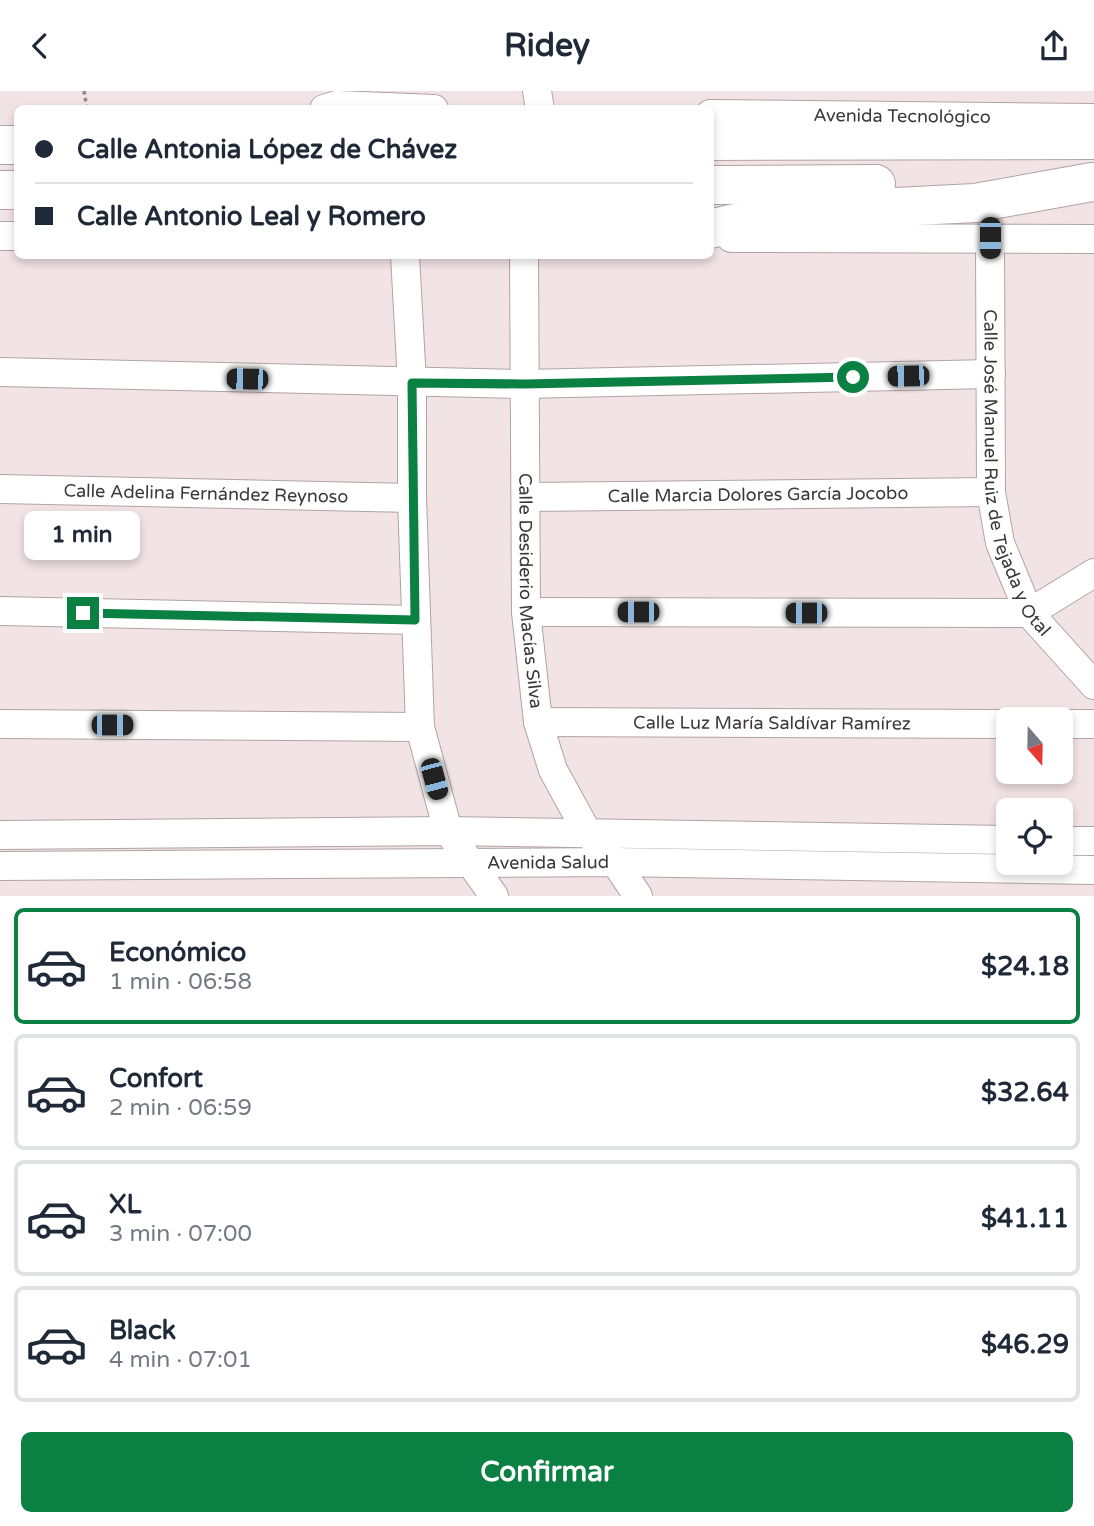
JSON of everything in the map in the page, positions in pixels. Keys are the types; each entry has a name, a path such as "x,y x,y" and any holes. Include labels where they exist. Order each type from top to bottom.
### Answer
{"highway":[{"name":"Avenida Tecnológico","path":"714,141 1094,140"},
{"path":"714,185 1093,182"},
{"path":"714,228 835,210 975,203 1093,182"}],"street":[{"name":"Avenida Tecnológico","path":"714,114 1094,118"},
{"path":"714,238 1094,239"},
{"name":"Calle José Manuel Ruiz de Tejada y Otal","path":"990,238 991,492 1000,543 1029,613 1094,685"},
{"path":"405,259 412,383 412,498 419,727 448,831 494,896"},
{"name":"Calle Desiderio Macías Silva","path":"524,259 526,612 538,722 553,770 587,832 615,862 638,896"},
{"path":"0,372 524,384 990,374"},
{"name":"Calle Adelina Fernández Reynoso","path":"0,489 412,498"},
{"name":"Calle Marcia Dolores García Jocobo","path":"527,497 991,492"},
{"path":"526,612 1029,613 1094,573"},
{"path":"0,611 415,620"},
{"name":"Calle Luz María Saldívar Ramírez","path":"538,722 996,724"},
{"path":"0,724 419,727"},
{"path":"1073,724 1094,724"},
{"name":"Avenida Salud","path":"0,835 448,831 996,840"},
{"path":"1073,841 1094,841"},
{"name":"Avenida Salud","path":"0,866 615,862 1094,870"}],"route":[{"path":"83,613 415,620 412,383 524,384 853,377"}]}
